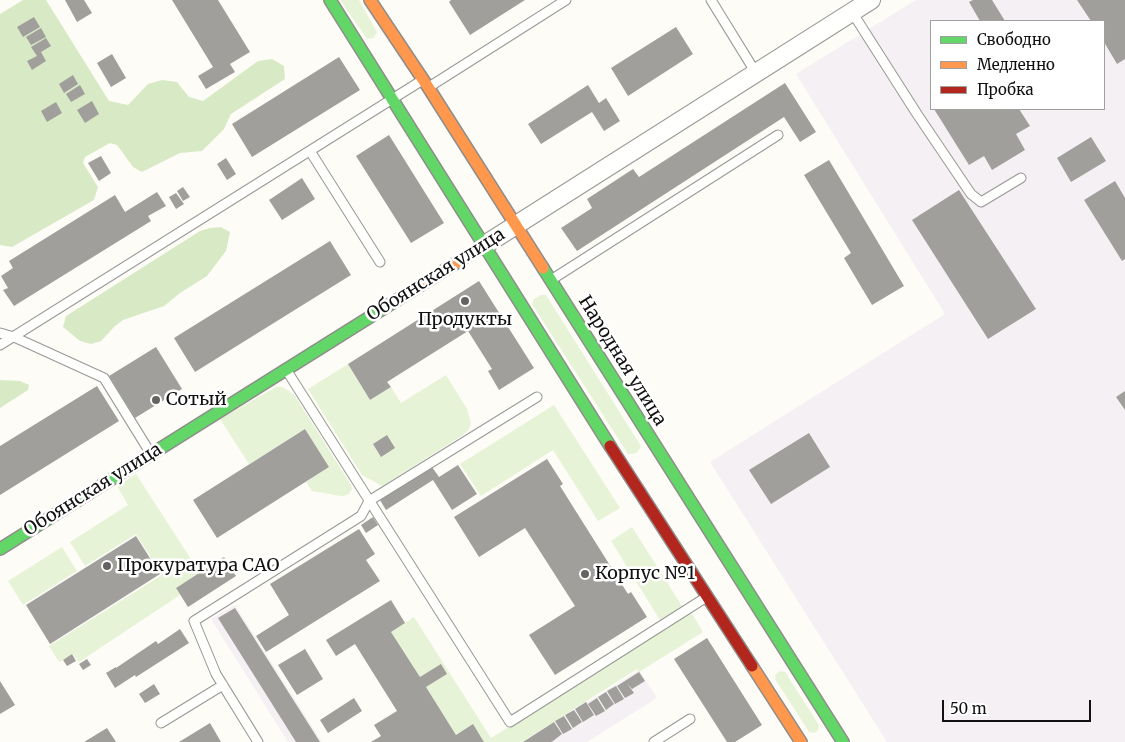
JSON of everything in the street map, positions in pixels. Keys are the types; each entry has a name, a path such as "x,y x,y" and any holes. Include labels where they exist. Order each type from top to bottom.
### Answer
{"street":[{"path":"330,0 615,454 801,742"},
{"name":"Народная улица","path":"370,0 426,84 843,742"},
{"name":"Обоянская улица","path":"0,548 483,246 861,4"}],"lane":[{"path":"0,345 392,100 426,84 566,0"},
{"path":"711,0 756,72"},
{"path":"861,4 917,114 971,194 981,202 1021,178"},
{"path":"550,280 778,135"},
{"path":"310,151 380,262"},
{"path":"0,333 14,337 104,378 152,454"},
{"path":"286,370 510,722 707,596"},
{"path":"258,742 216,674 194,621 360,516 369,501 536,397"},
{"path":"161,723 223,685"},
{"path":"654,742 690,719"}],"shaded area":[{"path":"916,0 1125,0 1125,742 887,742 710,462 945,314 796,74"},
{"path":"235,605 322,742 288,742 211,619"},
{"path":"639,670 657,698 587,742 524,742"}],"green space":[{"path":"23,0 46,0 109,101 128,105 148,84 162,80 177,82 189,97 203,101 258,61 272,59 284,66 285,79 231,114 224,129 202,151 180,153 142,172 133,167 117,145 110,143 85,157 83,163 98,187 94,200 12,247 0,245 0,14"},
{"path":"340,0 359,0 377,32 374,38 367,39"},
{"path":"221,227 230,232 226,251 207,276 180,293 164,306 123,320 101,341 91,344 80,341 63,327 66,316 200,231"},
{"path":"541,295 546,295 641,446 636,453 628,454 532,304 534,299"},
{"path":"348,364 370,400 391,387 401,403 446,375 467,409 471,423 469,429 463,435 382,486 362,475 308,389"},
{"path":"0,380 20,381 29,385 28,390 0,408"},
{"path":"276,387 282,387 295,396 351,485 352,489 349,494 340,496 312,491 306,482 329,467 305,429 249,464 220,419"},
{"path":"554,405 620,508 598,521 553,450 481,496 460,464"},
{"path":"136,474 200,573 176,588 180,595 79,662 73,654 59,662 49,646 162,575 136,534 85,566 70,542 128,505 117,486"},
{"path":"632,527 682,606 660,620 611,541"},
{"path":"62,547 77,571 23,605 8,581"},
{"path":"691,612 703,632 639,672 637,669 522,742 484,742 473,725 456,735 426,687 447,674 420,677 391,632 414,617 491,738"},
{"path":"780,671 785,672 819,725 816,732 809,732 775,679 776,674"}],"building":[{"path":"65,0 84,0 92,13 77,22"},
{"path":"172,0 218,0 250,52 230,64 235,72 206,89 198,76 213,67"},
{"path":"451,0 525,0 470,35 449,2"},
{"path":"973,0 992,0 1004,20 979,20 969,2"},
{"path":"1077,0 1125,0 1125,59 1117,64 1105,44 1105,20 1090,20"},
{"path":"34,17 40,27 23,37 17,27"},
{"path":"676,27 693,54 628,96 611,68"},
{"path":"41,28 46,37 31,45 26,37"},
{"path":"46,38 51,46 41,52 46,61 32,70 27,61 37,56 31,47"},
{"path":"112,54 126,78 111,87 97,63"},
{"path":"339,57 360,90 252,157 232,124"},
{"path":"73,75 78,84 64,93 59,84"},
{"path":"785,83 816,132 800,142 784,117 577,251 561,228 592,208 587,199 633,169 639,177"},
{"path":"80,85 85,94 71,102 66,94"},
{"path":"588,85 599,103 606,98 620,121 604,131 592,112 541,144 528,124"},
{"path":"92,101 99,114 85,123 77,110"},
{"path":"56,102 62,113 47,122 41,111"},
{"path":"935,110 1020,110 1030,126 1016,134 1025,150 992,170 984,156 969,165"},
{"path":"389,135 444,223 411,243 356,156"},
{"path":"1091,137 1106,161 1071,182 1057,158"},
{"path":"101,156 111,173 99,181 88,163"},
{"path":"226,158 236,174 227,180 217,164"},
{"path":"829,160 904,286 872,305 844,258 851,253 804,175"},
{"path":"302,178 315,199 282,220 269,200"},
{"path":"1115,181 1125,198 1125,259 1122,261 1084,200"},
{"path":"183,187 190,197 183,201 177,191"},
{"path":"959,190 1036,309 988,339 912,220"},
{"path":"157,192 166,206 148,216 151,221 14,306 3,290 8,288 1,276 13,268 9,261 115,195 125,212"},
{"path":"176,193 184,204 176,209 169,197"},
{"path":"330,241 351,275 195,372 174,338"},
{"path":"479,281 534,368 499,390 488,371 492,369 468,331 387,382 391,387 370,400 348,364"},
{"path":"156,347 182,389 135,418 109,376"},
{"path":"97,386 119,421 0,495 0,446"},
{"path":"1125,391 1125,410 1116,397"},
{"path":"305,429 329,467 217,538 193,500"},
{"path":"809,433 830,467 771,504 749,470"},
{"path":"387,435 395,448 381,457 373,444"},
{"name":"Корпус №1","path":"547,459 563,484 560,486 628,594 631,592 647,617 555,675 529,635 575,606 525,528 479,557 454,517"},
{"path":"458,465 477,494 452,510 433,480 386,510 380,500 432,467 439,477"},
{"path":"373,517 378,525 366,533 361,525"},
{"path":"359,529 375,554 366,560 380,581 266,652 256,636 289,615 270,584"},
{"path":"136,536 160,574 50,644 26,605"},
{"path":"224,557 236,576 188,607 176,588"},
{"path":"391,600 405,623 391,632 420,677 441,664 447,674 426,687 456,735 473,724 484,742 371,742 381,736 374,725 397,711 355,644 336,656 326,640"},
{"path":"235,608 320,742 296,742 218,618"},
{"path":"180,629 189,643 136,677 135,675 115,688 106,673 156,641 158,644"},
{"path":"707,638 762,725 735,742 727,742 674,659"},
{"path":"305,649 323,679 297,695 278,665"},
{"path":"72,654 76,661 67,666 63,660"},
{"path":"87,659 91,665 83,670 79,664"},
{"path":"639,672 645,681 632,689 627,683 634,693 625,698 617,686"},
{"path":"0,681 15,705 0,714"},
{"path":"154,684 160,694 145,703 139,694"},
{"path":"616,686 624,699 615,704 607,691"},
{"path":"606,692 614,704 606,710 598,697"},
{"path":"354,698 362,711 328,733 320,720"},
{"path":"597,698 605,711 596,716 588,704"},
{"path":"586,702 594,715 583,722 575,709"},
{"path":"574,710 582,722 573,728 565,715"},
{"path":"564,716 572,729 563,734 555,721"},
{"path":"554,722 562,734 553,741 523,742"},
{"path":"210,723 221,742 179,742"},
{"path":"107,728 116,742 84,742"}],"traffic: fast":[{"path":"330,0 610,446"},
{"path":"543,268 843,742"},
{"path":"0,549 397,300"}],"traffic: slow":[{"path":"370,0 428,87 543,268"},
{"path":"397,300 483,246"},
{"path":"752,666 801,742"}],"traffic: jam":[{"path":"610,446 752,666"}],"place":[{"name":"Продукты","path":"465,301"},
{"name":"Сотый","path":"156,400"},
{"name":"Прокуратура САО","path":"107,566"},
{"name":"Корпус №1","path":"585,574"}]}
